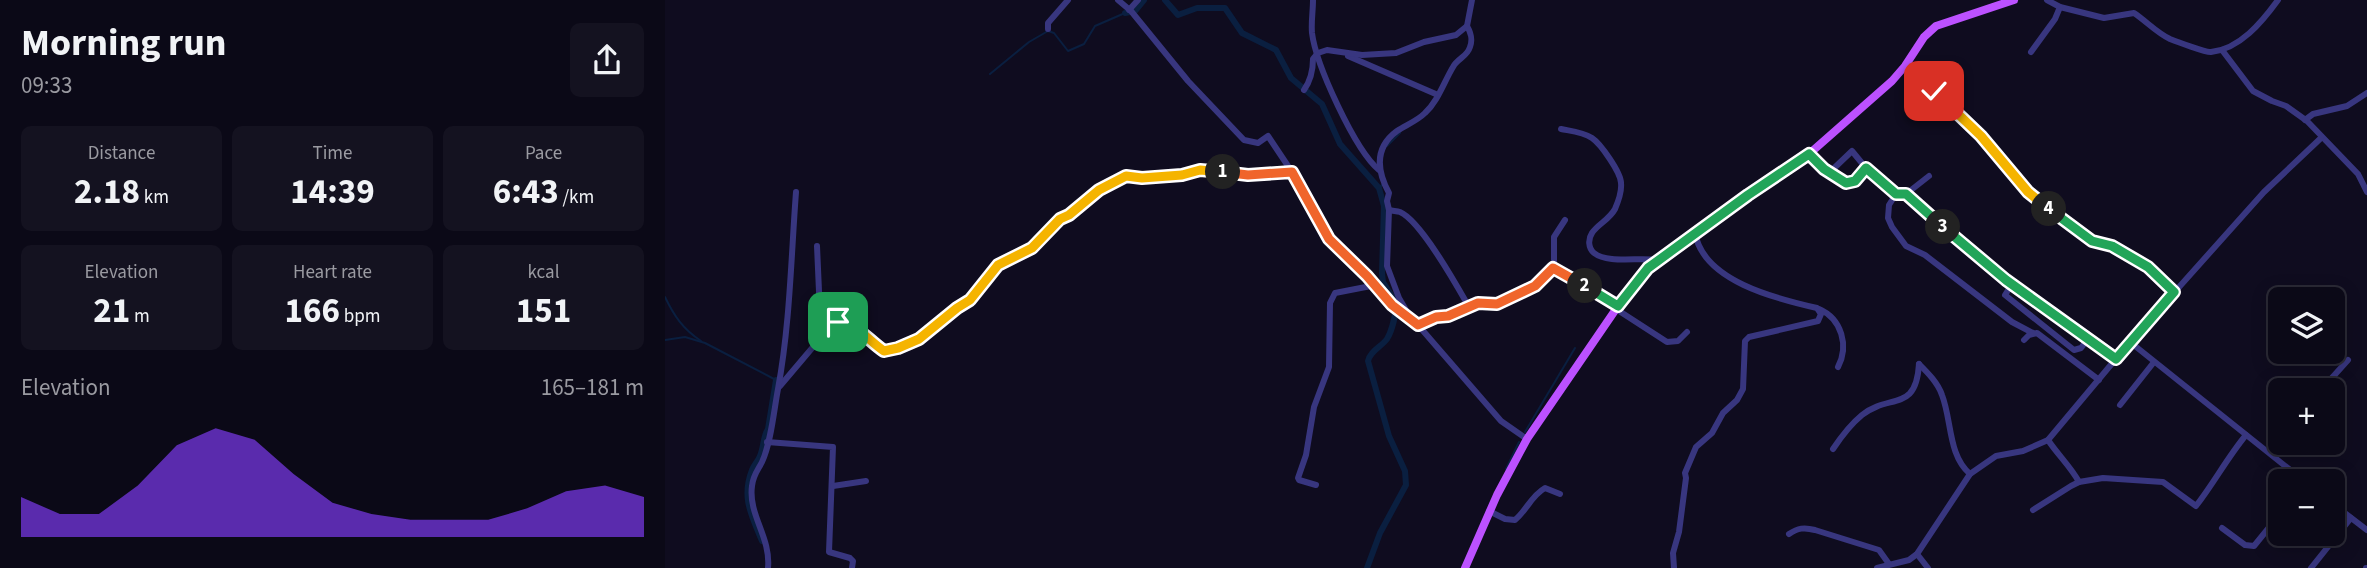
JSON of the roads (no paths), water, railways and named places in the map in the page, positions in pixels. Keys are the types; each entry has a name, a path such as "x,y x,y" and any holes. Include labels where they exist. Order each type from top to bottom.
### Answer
{"main road":[{"path":"1465,568 1489,511 1527,439 1617,307 1648,268 1695,232 1809,154 1892,81 1924,37 1936,26 2014,0"}],"street":[{"path":"1048,29 1048,23 1068,0"},
{"path":"1118,0 1188,81 1244,140 1258,143 1268,136 1292,172 1329,239 1376,285 1392,305 1415,323"},
{"path":"1131,12 1138,0"},
{"path":"1313,0 1312,33 1326,80 1365,155 1379,170"},
{"path":"1472,0 1467,26 1472,41 1467,55 1456,62 1424,114 1395,133 1381,151 1379,170 1389,194 1387,266 1399,298 1415,323 1501,421 1527,439"},
{"path":"2047,0 2060,7 2104,18 2134,13 2171,40 2209,53 2222,50 2245,36 2261,23 2279,0"},
{"path":"2031,52 2055,19 2060,7"},
{"path":"1305,88 1313,71 1313,59 1318,53 1327,50 1362,55 1396,53 1424,42 1456,35 1467,26"},
{"path":"2222,50 2253,91 2272,102 2286,106 2305,120 2358,174 2367,192"},
{"path":"1340,52 1438,95"},
{"path":"1905,66 1973,129 2039,202 2092,241 2112,246 2148,267 2174,292"},
{"path":"2305,120 2313,114 2347,106 2367,93"},
{"path":"1561,129 1579,132 1592,138 1621,178 1615,208 1610,217 1592,233 1589,240 1590,249 1614,260 1657,260"},
{"path":"1877,568 1909,560 1917,554 1970,474 1996,456 2023,451 2048,440 2130,342 2264,192 2321,138"},
{"path":"1830,172 1852,151 1866,168 1896,194 1906,194 1929,176"},
{"path":"1809,154 1846,183 1851,183 1866,168"},
{"path":"2358,174 2367,169"},
{"path":"818,328 845,321 884,351 919,339 970,300 998,265 1032,248 1060,219 1069,215 1099,190 1126,176 1142,178 1182,175 1200,170 1248,175 1292,172"},
{"path":"768,568 769,554 751,489 753,477 762,462 779,388 785,345 796,192"},
{"path":"1896,194 1889,205 1888,218 1906,246 1925,255 2012,321 2037,333 2099,380"},
{"path":"1906,194 2012,284 2116,359"},
{"path":"1389,210 1401,212 1425,237 1469,307"},
{"path":"1415,323 1478,303 1497,304 1535,286 1553,268 1554,237 1565,220"},
{"path":"1695,232 1704,254 1721,272 1774,298 1817,309 1831,316 1844,340 1843,357 1838,367"},
{"path":"779,388 813,347 820,314 817,246"},
{"path":"1553,268 1617,307 1667,342 1678,341 1687,332"},
{"path":"2012,284 2005,295 2074,349 2081,348 2088,339"},
{"path":"1316,485 1298,478 1306,455 1314,407 1329,366 1330,303 1335,293 1376,285"},
{"path":"1674,568 1673,554 1679,532 1685,473 1696,447 1712,433 1727,408 1737,400 1743,389 1745,341 1749,337 1818,321 1821,314 1817,309"},
{"path":"2043,325 2052,313"},
{"path":"2024,340 2033,333"},
{"path":"2130,342 2268,452"},
{"path":"2332,378 2348,360"},
{"path":"2120,405 2154,362"},
{"path":"1833,449 1863,415 1909,394 1917,383 1919,364 1943,396 1956,456 1960,466 1970,474"},
{"path":"2033,510 2079,482 2116,478 2162,482 2196,506 2227,458 2246,435"},
{"path":"2048,440 2079,482"},
{"path":"767,442 833,447 829,552 850,558 853,561 852,568"},
{"path":"2272,455 2289,469"},
{"path":"833,486 866,481"},
{"path":"1489,511 1505,519 1515,520 1535,494 1545,488 1560,494"},
{"path":"2345,513 2367,530"},
{"path":"2311,568 2351,518"},
{"path":"2223,528 2245,544 2254,546 2268,529"},
{"path":"1789,534 1796,529 1815,530 1879,550 1889,564"},
{"path":"1917,554 1928,568"}],"waterway":[{"path":"1125,13 1135,11 1144,0"},
{"path":"1165,0 1178,15 1197,8 1225,8 1242,33 1276,50 1291,78 1322,104 1340,144 1379,188 1384,206 1383,282 1397,304 1389,335 1368,361 1389,436 1405,471 1406,485 1380,533 1367,568"},
{"path":"990,74 1029,42 1048,31 1054,33 1068,51 1084,44 1095,26 1125,13"},
{"path":"1387,146 1400,133"},
{"path":"1379,188 1383,184"},
{"path":"665,297 680,322 701,341"},
{"path":"665,340 685,337 705,343 776,380"},
{"path":"1525,432 1575,348"},
{"path":"762,541 749,507 748,489 752,470 760,456 768,429 776,380"},
{"path":"1506,469 1519,442"}]}
